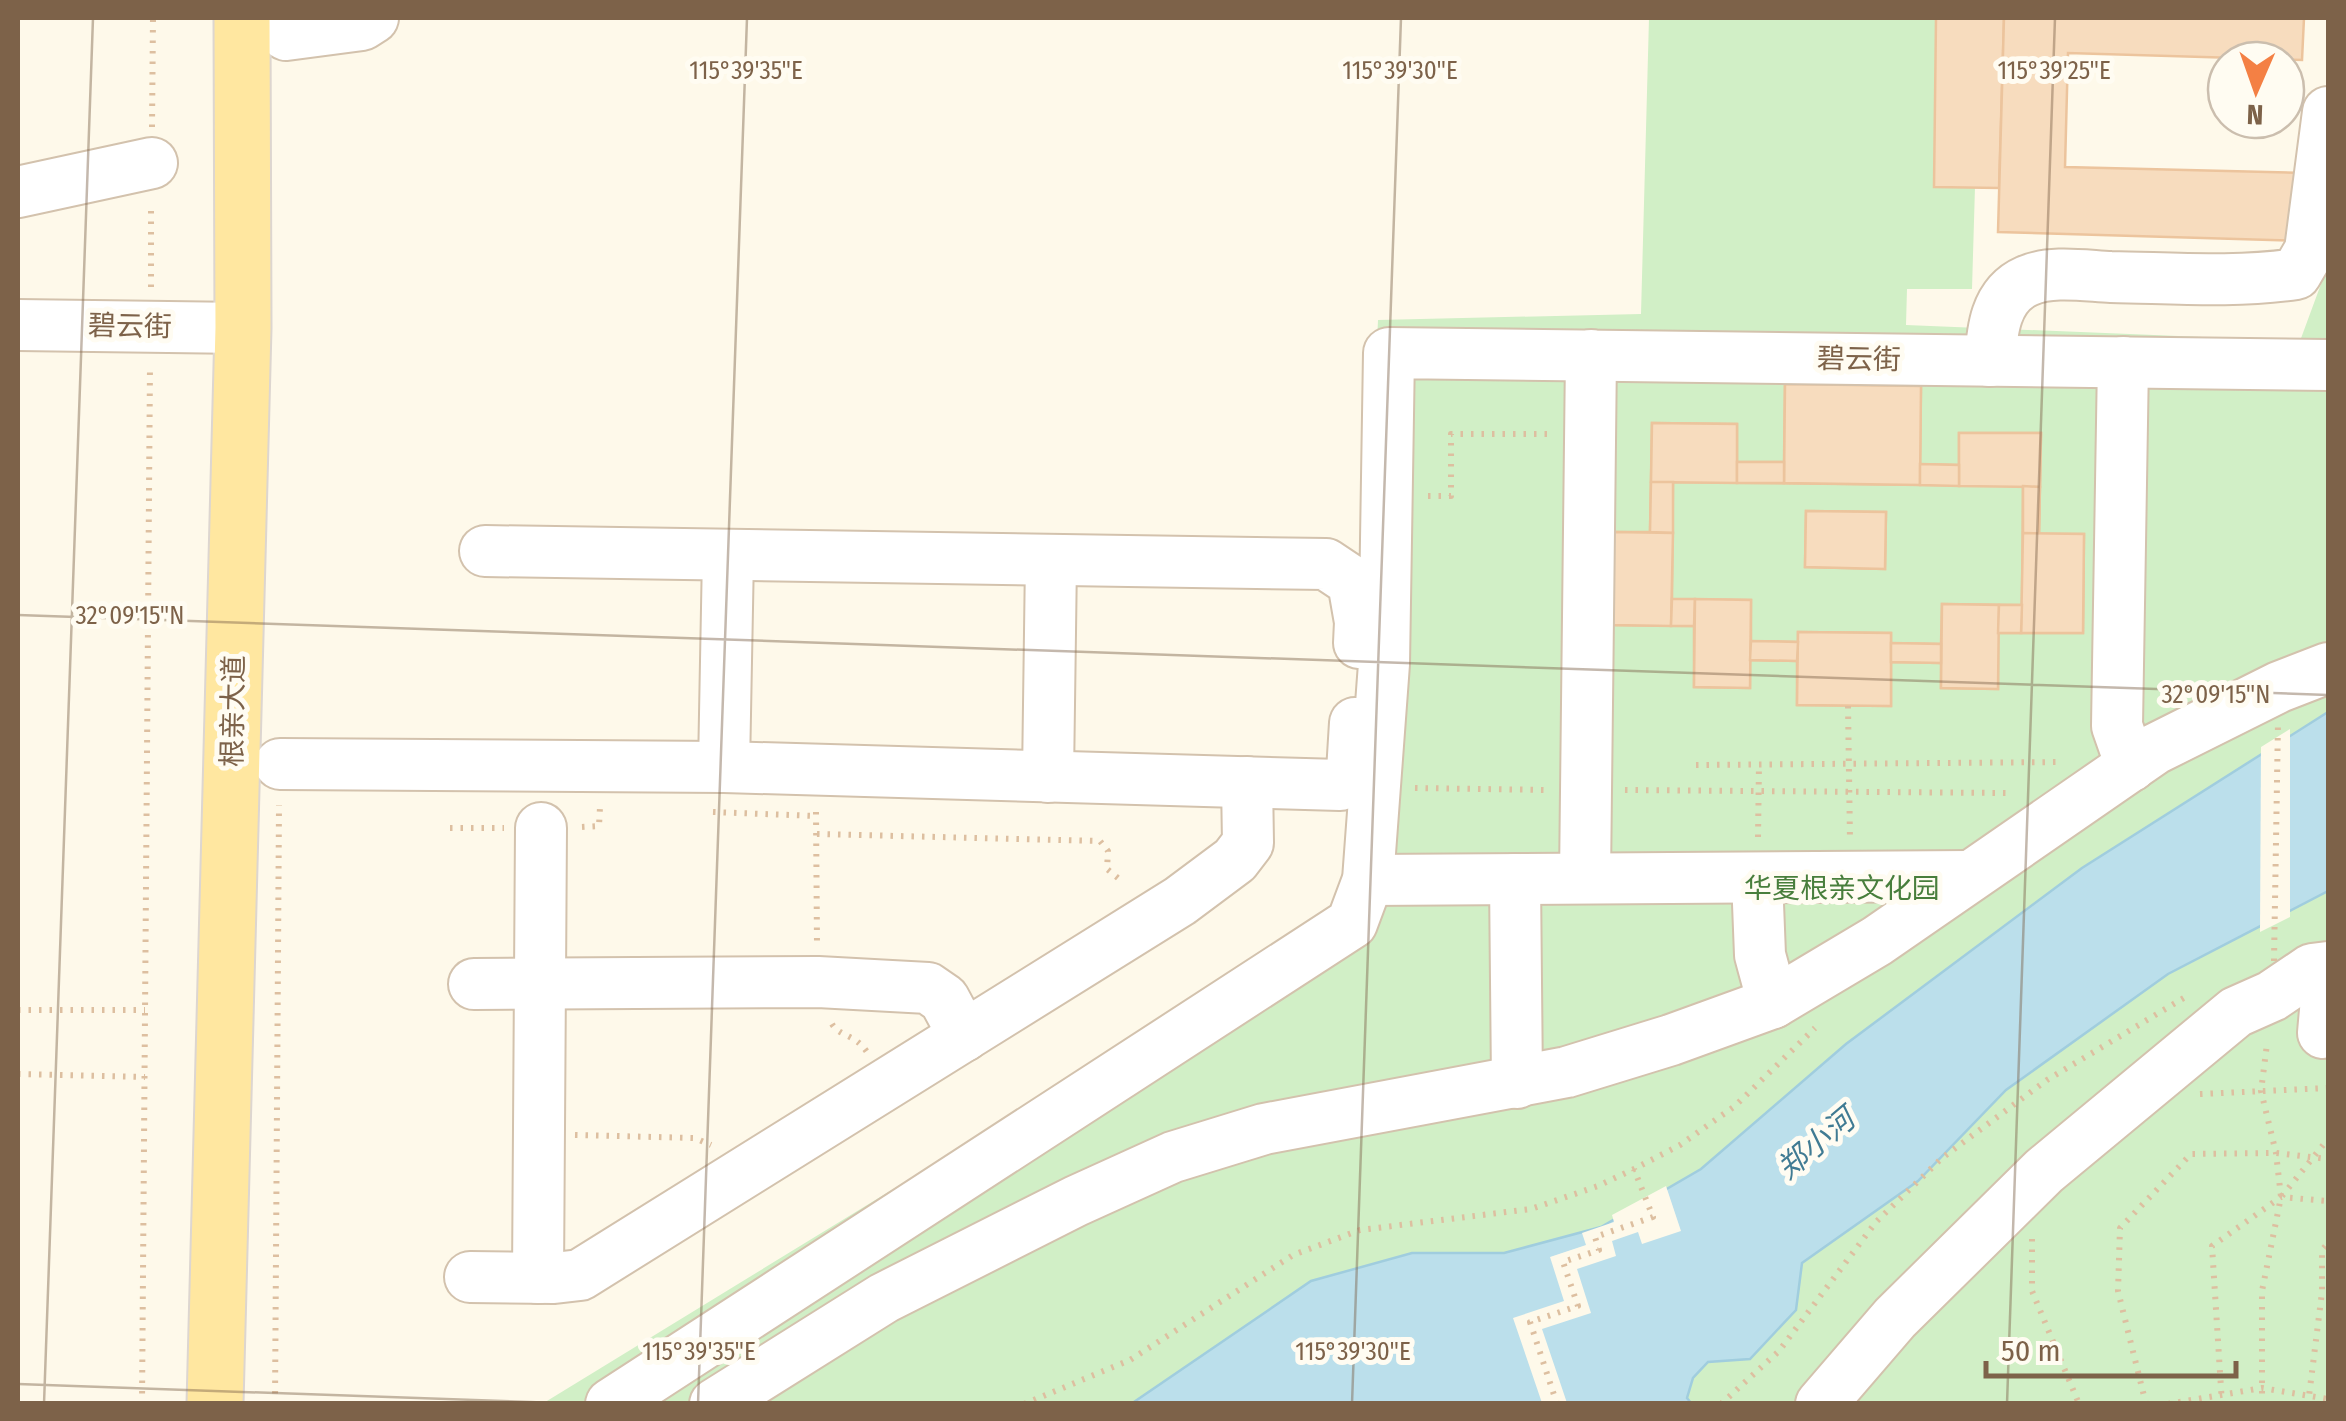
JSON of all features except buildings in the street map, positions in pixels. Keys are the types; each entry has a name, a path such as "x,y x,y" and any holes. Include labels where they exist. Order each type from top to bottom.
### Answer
{"main road":[{"name":"根亲大道","path":"215,1404 243,328 264,26"}],"street":[{"path":"264,26 362,25 373,18"},
{"path":"1990,360 1992,328 1999,307 2026,281 2059,276 2257,280 2296,274 2310,250 2328,112"},
{"path":"18,192 152,164"},
{"name":"碧云街","path":"18,325 243,328"},
{"name":"碧云街","path":"1374,788 1384,664 1389,354 2328,365"},
{"path":"1585,878 1591,356"},
{"path":"2123,362 2118,726 2127,754"},
{"path":"280,764 724,767 1340,785 1352,772 1360,622 1354,582 1326,564 485,551"},
{"path":"724,767 728,554"},
{"path":"1048,776 1052,560"},
{"path":"715,1404 884,1298 1076,1201 1173,1158 1264,1129 1517,1083 1672,1040 1772,1004 1877,941 1970,876 2127,754 2155,749 2278,687 2328,668"},
{"path":"470,1277 580,1275 1180,901 1235,860 1248,843 1247,782"},
{"path":"611,1404 1352,924 1368,880 1374,788"},
{"path":"538,1278 541,828"},
{"path":"1368,880 1970,876"},
{"path":"1757,878 1760,955 1772,1004"},
{"path":"1514,879 1517,1083"},
{"path":"1821,1404 1895,1318 2044,1171 2273,978 2312,969 2316,964"},
{"path":"2316,964 2323,1032"},
{"path":"474,984 818,982 928,988 944,999 964,1036"}],"path":[{"path":"142,1404 153,18"},
{"path":"1425,515 1425,496 1451,496 1451,434 1590,434"},
{"path":"1848,706 1850,876"},
{"path":"2262,1404 2262,1291 2281,1197 2276,1153 2261,1091 2273,978 2278,722"},
{"path":"1696,766 2094,761 2127,754"},
{"path":"1757,878 1759,765"},
{"path":"1374,788 2007,794"},
{"path":"450,828 598,826 599,807 619,808"},
{"path":"698,811 816,816"},
{"path":"817,834 1100,841 1108,851 1107,869 1124,883"},
{"path":"2263,948 2316,964"},
{"path":"1721,1404 1779,1351 1876,1222 1942,1158 2047,1080 2195,991"},
{"path":"18,1010 145,1010"},
{"path":"1024,1404 1130,1360 1293,1255 1360,1230 1531,1209 1598,1186 1680,1145 1736,1106 1826,1018"},
{"path":"18,1074 145,1077"},
{"path":"2190,1094 2328,1088"},
{"path":"539,1135 695,1138 716,1148 743,1174"},
{"path":"2222,1404 2212,1246 2281,1197 2328,1139"},
{"path":"2146,1404 2118,1291 2120,1228 2191,1154 2276,1153 2328,1159"},
{"path":"1558,1404 1530,1322 1578,1306 1563,1262 1599,1250 1595,1237 1653,1217 1634,1168"},
{"path":"2281,1197 2328,1201"},
{"path":"2032,1230 2032,1291 2079,1404"},
{"path":"2309,1399 2322,1292 2322,1250 2328,1243"},
{"path":"2168,1404 2262,1388 2309,1399 2328,1399"}],"green space":[{"name":"华夏根亲文化园","path":"1649,18 1936,18 1934,186 1975,187 1972,289 1907,289 1906,325 2300,341 2328,265 2328,1403 542,1404 1341,915 1354,879 1378,320 1641,314"}],"water":[{"name":"郑小河","path":"2328,712 2328,891 2168,974 2006,1090 1918,1181 1802,1263 1796,1310 1750,1359 1708,1362 1693,1378 1687,1398 1691,1403 1131,1404 1311,1281 1412,1253 1504,1253 1601,1227 1701,1169 1846,1044 2082,868"}],"pier":[{"path":"2290,729 2290,917 2260,932 2261,747"},
{"path":"1666,1186 1681,1231 1642,1244 1638,1232 1612,1241 1616,1256 1577,1269 1591,1313 1542,1329 1567,1403 1542,1403 1513,1318 1564,1301 1550,1257 1586,1245 1582,1233 1614,1222 1612,1215"}]}
